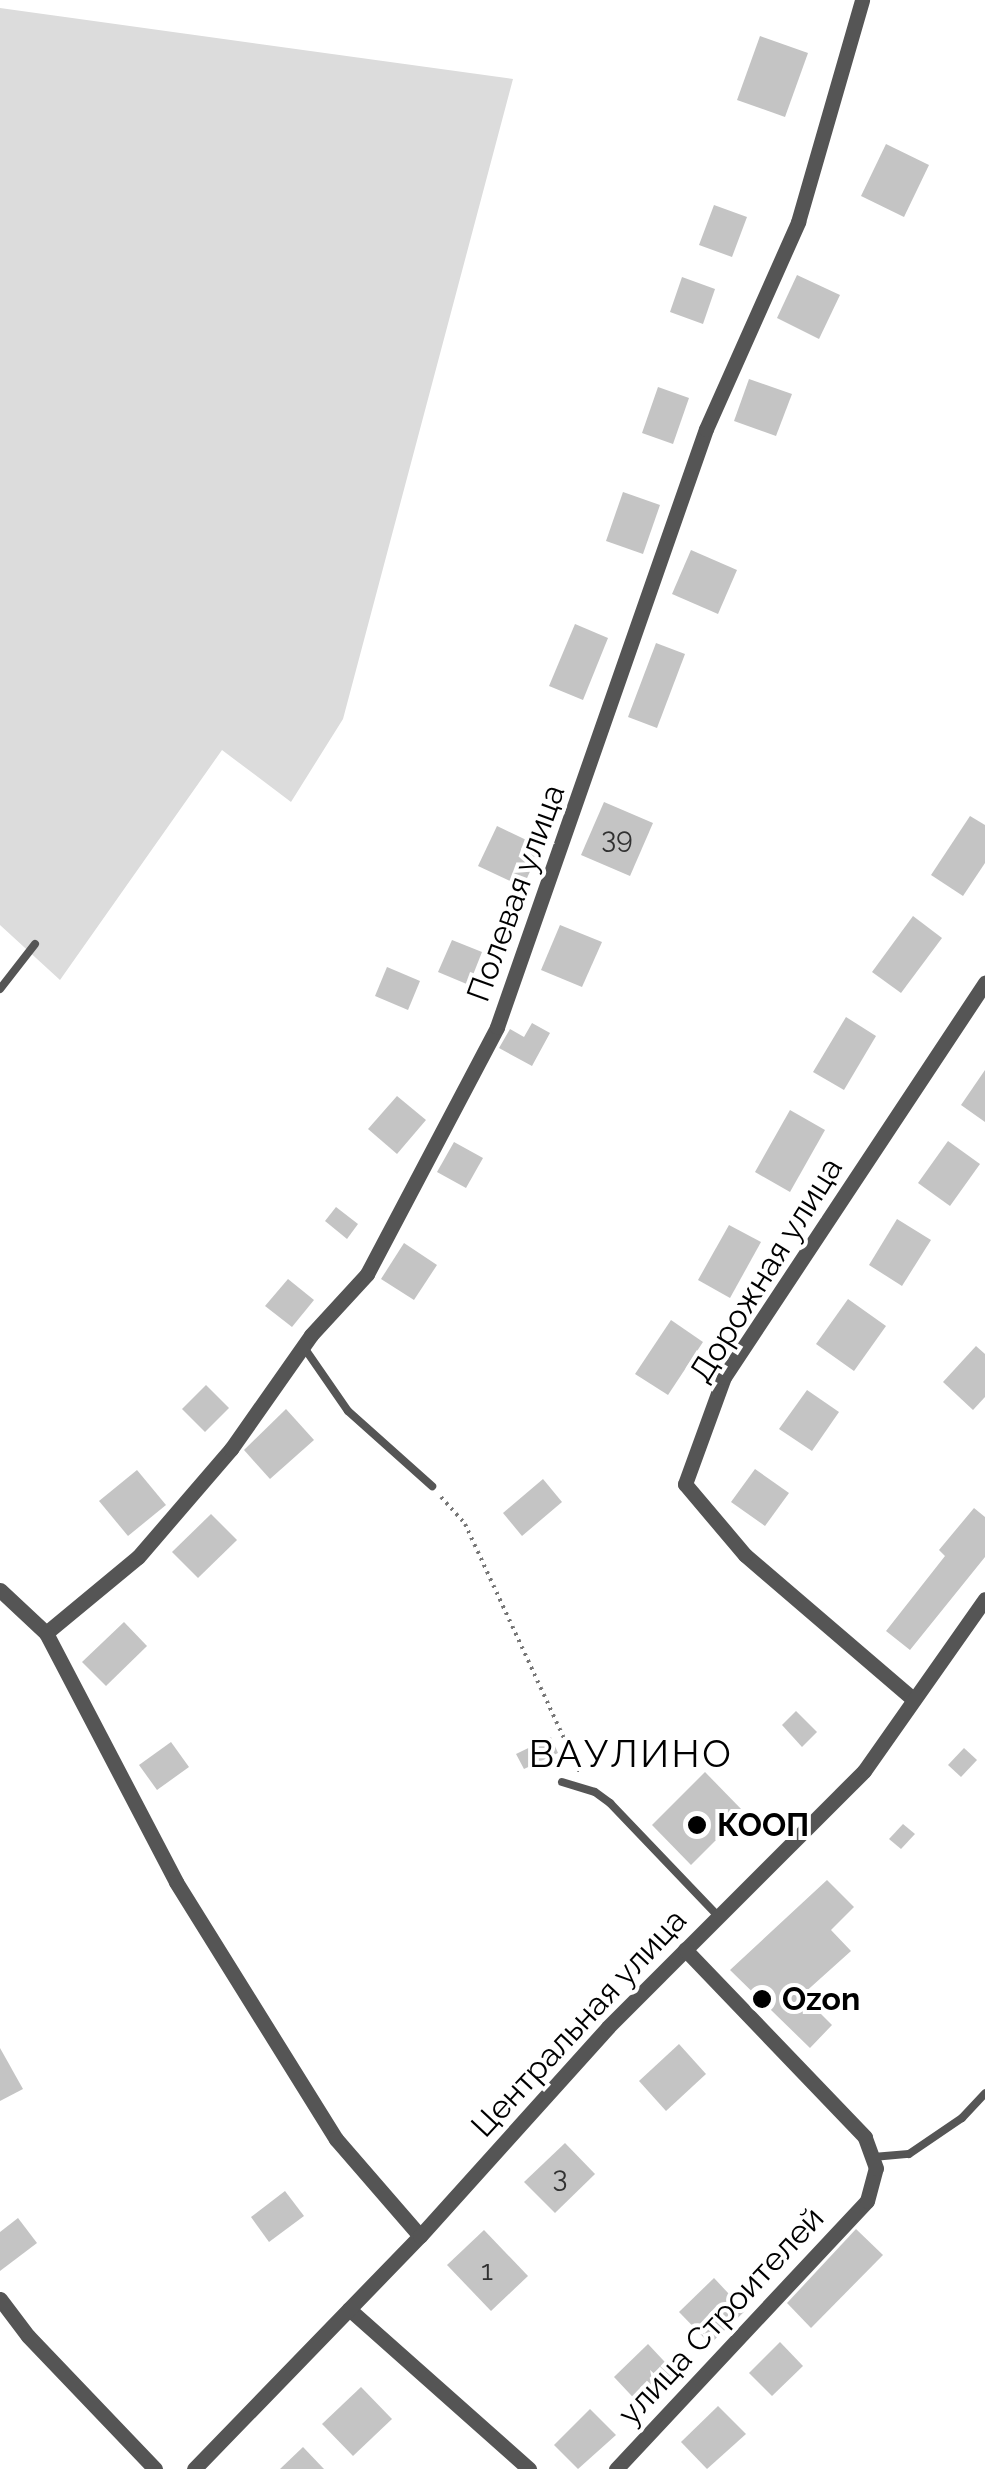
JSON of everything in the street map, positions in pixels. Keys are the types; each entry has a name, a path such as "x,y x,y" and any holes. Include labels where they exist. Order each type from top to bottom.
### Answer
{"street":[{"name":"Полевая улица","path":"46,1633 138,1557 231,1448 304,1346 367,1274 497,1027 706,428 798,222 862,0"},
{"name":"Дорожная улица","path":"913,1699 746,1556 685,1484 724,1377 985,983"},
{"path":"0,1590 46,1633 176,1882 336,2139 420,2236"},
{"name":"Центральная улица","path":"194,2469 420,2236 608,2026 864,1771 985,1599"},
{"path":"685,1950 864,2136 872,2157"},
{"name":"улица Строителей","path":"616,2469 867,2201 876,2168 872,2157"},
{"path":"0,2299 28,2336 155,2469"},
{"path":"349,2309 529,2469"}],"lane":[{"path":"0,989 36,944"},
{"path":"304,1346 348,1411 432,1486"},
{"path":"562,1782 596,1792 718,1916"},
{"path":"872,2157 908,2154 962,2118 985,2092"}],"path":[{"path":"432,1486 465,1524 555,1723 582,1777 596,1792"}],"shaded area":[{"path":"0,8 513,79 343,719 291,802 222,750 60,980 0,925"}],"building":[{"path":"760,36 808,53 785,117 737,100"},
{"path":"886,144 929,165 904,217 861,196"},
{"path":"714,205 747,217 732,257 699,245"},
{"path":"797,275 840,295 819,339 777,318"},
{"path":"682,277 715,289 703,324 670,312"},
{"path":"749,379 792,394 776,436 734,421"},
{"path":"658,387 689,398 673,444 642,433"},
{"path":"623,492 660,505 643,554 606,541"},
{"path":"691,550 737,570 718,614 672,594"},
{"path":"575,624 608,638 583,700 549,686"},
{"path":"656,643 685,654 657,728 628,717"},
{"path":"604,802 653,823 630,876 581,855"},
{"path":"970,816 985,825 985,863 963,896 931,875"},
{"path":"497,826 541,847 523,887 478,866"},
{"path":"913,916 942,938 901,993 872,972"},
{"path":"560,925 602,942 582,987 541,970"},
{"path":"452,940 482,952 469,985 438,972"},
{"path":"387,967 420,981 408,1010 375,996"},
{"path":"846,1017 876,1036 844,1090 813,1072"},
{"path":"532,1023 550,1033 532,1066 499,1048 510,1029 524,1037"},
{"path":"985,1070 985,1122 961,1105"},
{"path":"397,1096 426,1120 397,1154 368,1129"},
{"path":"790,1110 825,1130 790,1192 755,1172"},
{"path":"948,1141 980,1164 950,1206 918,1183"},
{"path":"454,1142 483,1158 466,1188 437,1172"},
{"path":"336,1207 358,1224 347,1239 325,1221"},
{"path":"897,1219 931,1240 902,1286 869,1265"},
{"path":"729,1225 761,1242 730,1298 698,1280"},
{"path":"404,1243 437,1265 414,1300 381,1279"},
{"path":"288,1279 314,1300 292,1327 265,1306"},
{"path":"848,1299 886,1326 854,1371 816,1344"},
{"path":"671,1320 703,1342 668,1395 635,1374"},
{"path":"976,1346 985,1354 985,1397 973,1410 943,1382"},
{"path":"206,1385 229,1408 205,1432 182,1409"},
{"path":"807,1390 839,1412 812,1451 779,1429"},
{"path":"286,1409 314,1440 270,1479 244,1450"},
{"path":"755,1469 789,1493 765,1526 731,1502"},
{"path":"137,1470 166,1505 128,1536 99,1501"},
{"path":"543,1479 562,1502 522,1536 503,1513"},
{"path":"974,1508 985,1517 985,1557 910,1650 886,1631 945,1556 939,1550"},
{"path":"211,1514 237,1540 198,1578 172,1552"},
{"path":"124,1622 147,1646 106,1686 82,1662"},
{"path":"796,1711 817,1732 802,1747 782,1725"},
{"path":"551,1737 558,1753 524,1769 516,1754"},
{"path":"171,1742 189,1767 157,1790 139,1765"},
{"path":"964,1748 977,1760 961,1777 948,1765"},
{"path":"705,1772 744,1812 691,1865 652,1825"},
{"path":"903,1824 915,1834 901,1849 889,1839"},
{"path":"827,1880 854,1907 831,1930 851,1951 802,1995 832,2025 810,2048 730,1970"},
{"path":"679,2044 706,2074 666,2111 639,2081"},
{"path":"0,2048 23,2089 0,2101"},
{"path":"565,2143 595,2174 555,2213 524,2182"},
{"path":"285,2191 304,2216 269,2242 251,2217"},
{"path":"18,2218 37,2243 0,2271 0,2232"},
{"path":"856,2229 883,2255 811,2328 787,2303"},
{"path":"484,2230 528,2276 491,2311 447,2265"},
{"path":"714,2278 745,2311 710,2344 679,2312"},
{"path":"780,2342 803,2366 772,2396 749,2373"},
{"path":"648,2344 678,2376 644,2409 614,2377"},
{"path":"361,2387 392,2419 353,2456 322,2424"},
{"path":"718,2406 746,2434 707,2469 681,2442"},
{"path":"590,2409 616,2435 578,2469 554,2445"},
{"path":"303,2447 324,2469 280,2469"}],"place":[{"name":"КООП","path":"697,1825"},
{"name":"Ozon","path":"762,1999"}],"district":[{"name":"ВАУЛИНО","path":"631,1754"}]}
